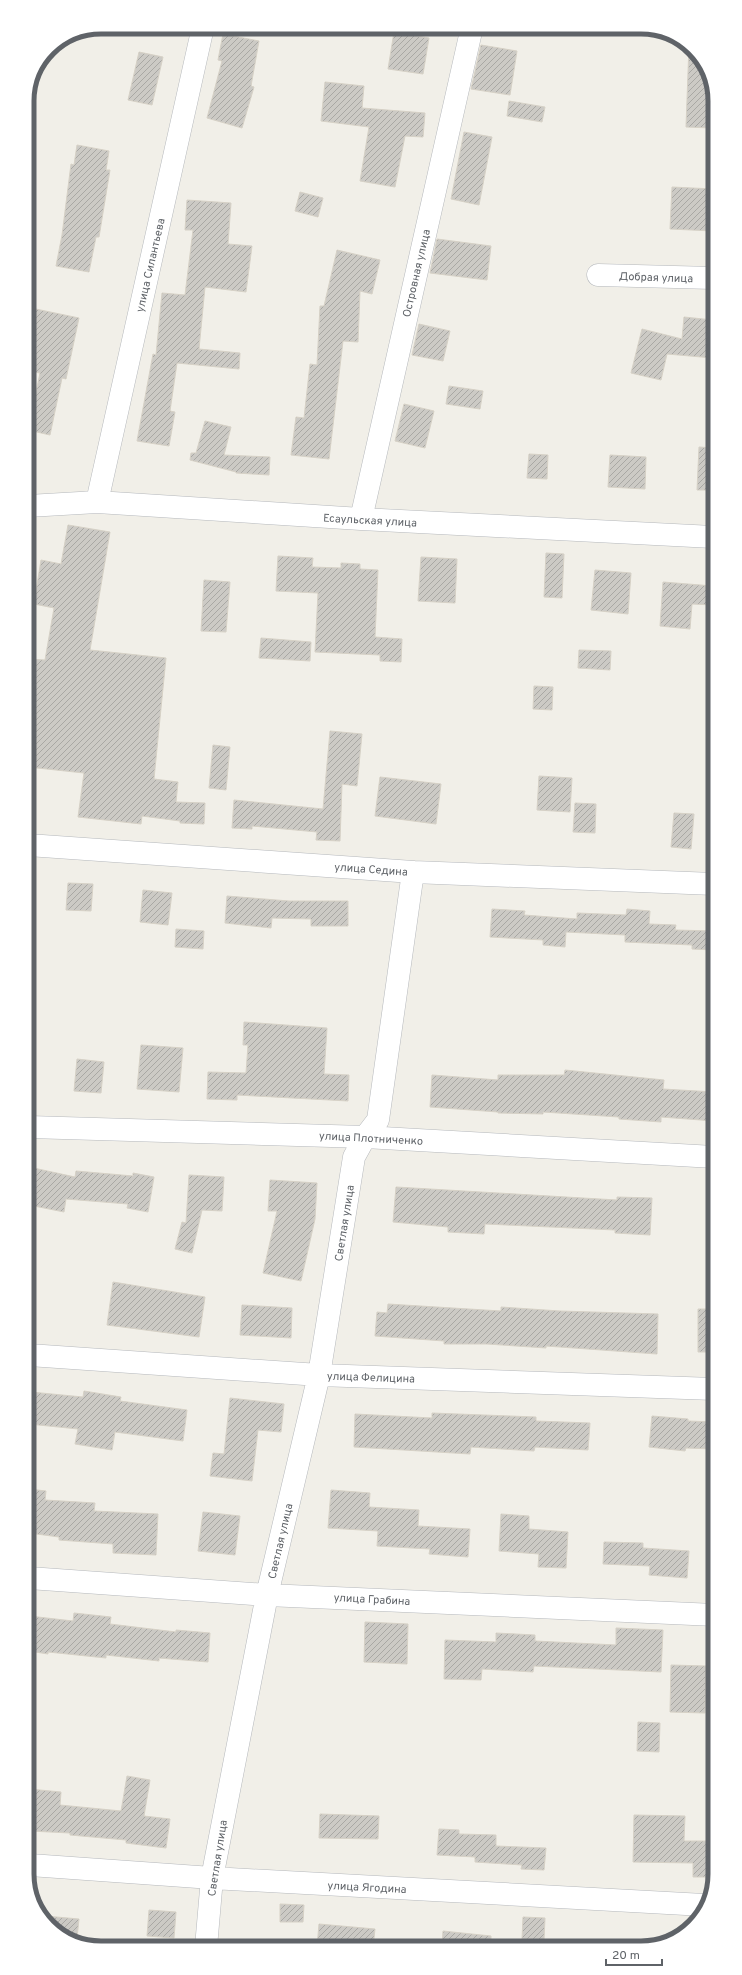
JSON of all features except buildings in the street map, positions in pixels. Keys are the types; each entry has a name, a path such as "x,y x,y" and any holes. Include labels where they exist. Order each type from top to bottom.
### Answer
{"street":[{"name":"улица Силантьева","path":"97,502 201,34"},
{"name":"Островная улица","path":"361,519 470,34"},
{"name":"Добрая улица","path":"598,275 708,278"},
{"name":"Есаульская улица","path":"34,506 97,502 361,519 708,537"},
{"name":"улица Седина","path":"34,845 413,872 708,884"},
{"name":"Светлая улица","path":"207,1941 212,1878 267,1595 320,1375 354,1157 365,1137 378,1120 413,872"},
{"name":"улица Плотниченко","path":"34,1127 365,1137 708,1157"},
{"name":"улица Фелицина","path":"34,1355 320,1375 708,1389"},
{"name":"улица Грабина","path":"34,1578 267,1595 708,1615"},
{"name":"улица Ягодина","path":"34,1865 212,1878 700,1905"}]}
